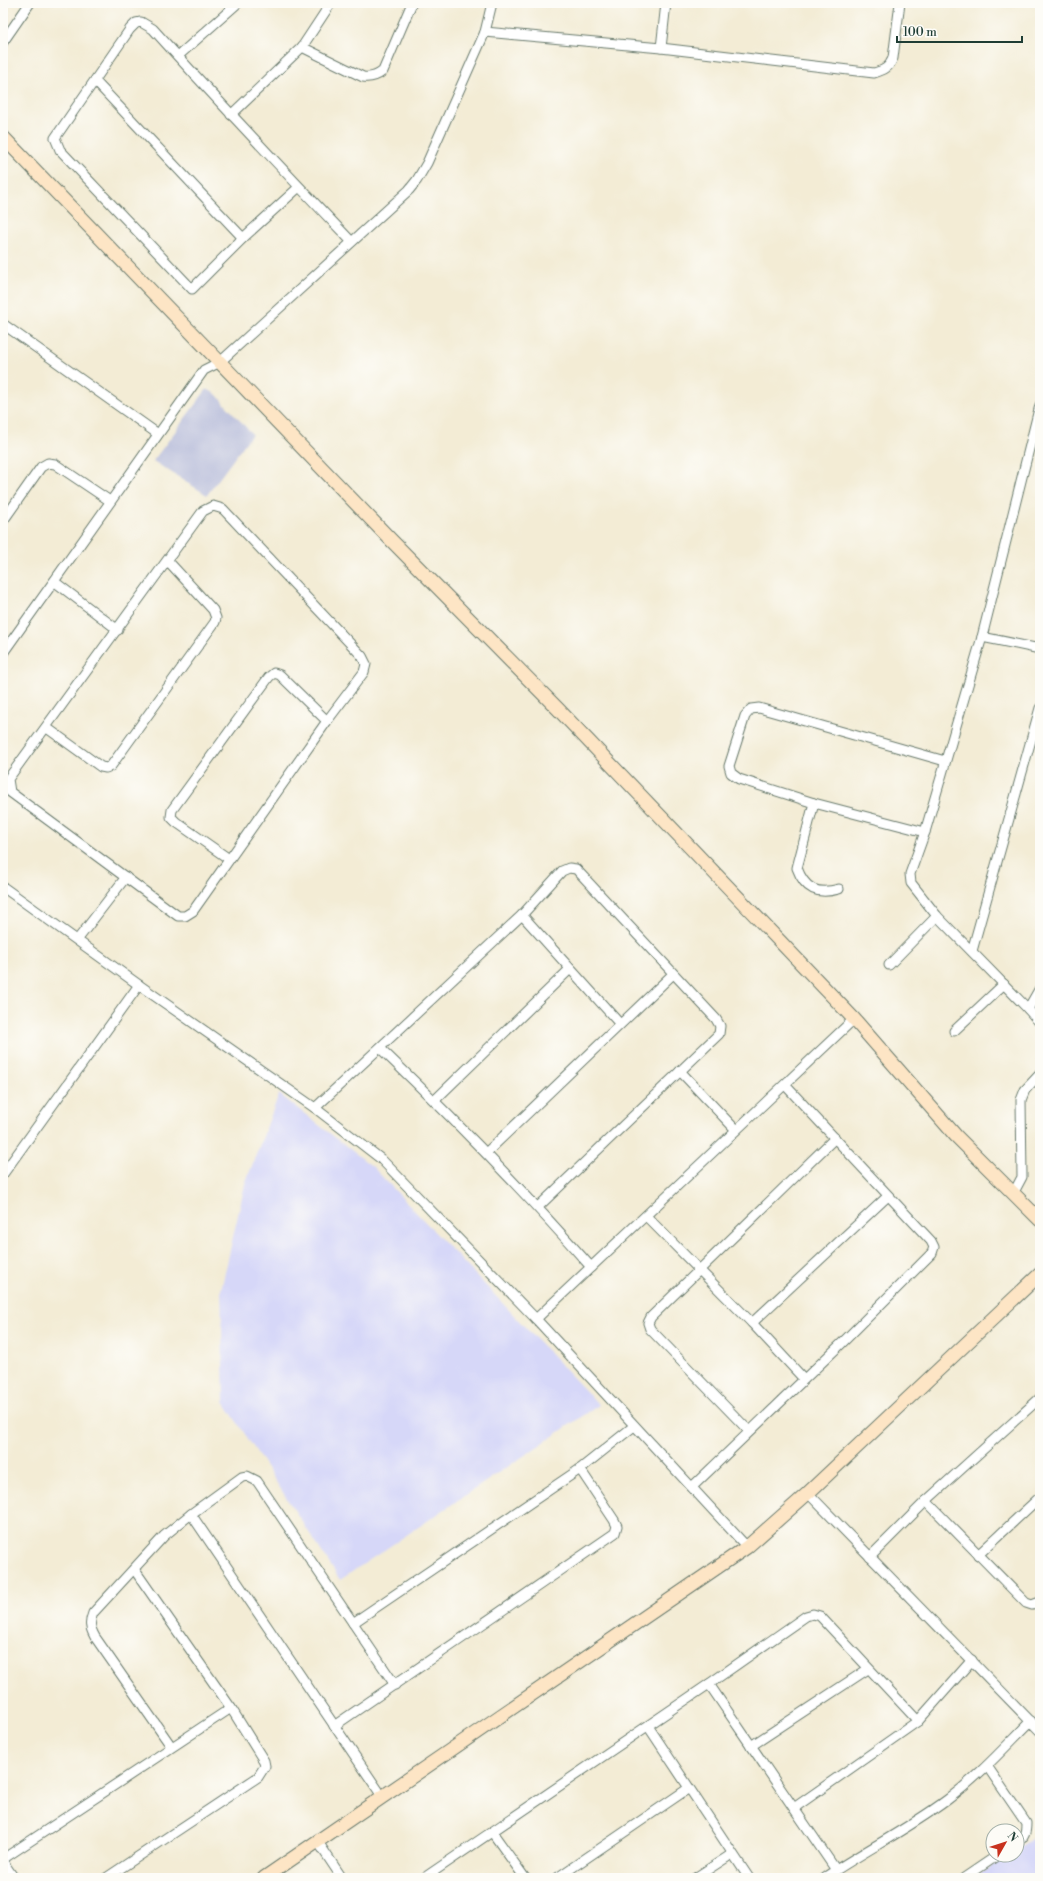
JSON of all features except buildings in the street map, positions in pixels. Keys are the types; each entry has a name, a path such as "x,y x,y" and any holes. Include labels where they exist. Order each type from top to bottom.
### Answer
{"street":[{"path":"3,42 30,3"},
{"path":"178,56 238,3"},
{"path":"231,115 302,47 332,3"},
{"path":"302,47 363,76 373,77 383,71 412,3"},
{"path":"3,653 55,582 110,501 204,370 220,362 351,241 409,190 417,180 427,163 485,32 492,3"},
{"path":"661,48 666,3"},
{"path":"485,32 661,48 874,73 891,65 900,3"},
{"path":"299,187 243,238 192,289 114,209 60,150 56,142 56,135 130,29 136,23 142,22 147,24 178,56 231,115 351,241"},
{"path":"95,81 243,238"},
{"path":"3,137 392,541 558,709 854,1019 956,1136 1040,1220"},
{"path":"3,324 158,434"},
{"path":"1040,405 982,637 925,832 910,874 911,883 938,916 1040,1023"},
{"path":"3,520 41,467 48,463 55,464 110,501"},
{"path":"213,506 223,509 362,656 366,664 364,672 193,911 185,916 178,916 10,792 8,779 47,728 168,561 207,508 213,506"},
{"path":"47,728 101,767 106,768 111,766 120,754 215,622 216,618 214,610 168,561"},
{"path":"55,582 118,630"},
{"path":"982,637 1040,649"},
{"path":"229,859 176,822 171,816 172,810 269,677 274,674 280,675 328,721"},
{"path":"925,832 814,803 739,779 731,773 729,766 745,716 751,710 760,708 945,761"},
{"path":"972,951 1040,708"},
{"path":"814,803 797,868 800,877 816,892 827,892 839,889"},
{"path":"316,1108 522,915 562,871 569,868 576,869 716,1019 720,1026 719,1034 538,1207"},
{"path":"78,939 126,877"},
{"path":"3,887 78,939 139,985 316,1108 381,1159 536,1319 748,1547"},
{"path":"522,915 620,1024"},
{"path":"889,965 938,916"},
{"path":"435,1100 570,969"},
{"path":"486,1153 673,974"},
{"path":"954,1031 1004,984"},
{"path":"3,1174 139,985"},
{"path":"1028,1009 1040,988"},
{"path":"536,1319 854,1019"},
{"path":"380,1048 435,1100 538,1207 591,1267"},
{"path":"680,1071 736,1130"},
{"path":"1013,1194 1022,1177 1021,1100 1025,1090 1040,1074"},
{"path":"692,1487 932,1253 934,1247 931,1241 785,1085"},
{"path":"749,1431 650,1329 648,1323 651,1317 698,1270 835,1138"},
{"path":"752,1323 888,1196"},
{"path":"646,1216 752,1323 804,1379"},
{"path":"264,1878 748,1547 808,1493 1040,1274"},
{"path":"870,1557 926,1502 1040,1398"},
{"path":"354,1623 580,1469 634,1426"},
{"path":"334,1726 615,1533 617,1526 614,1520 580,1469"},
{"path":"171,1746 90,1628 89,1622 93,1613 164,1536 191,1514 242,1477 251,1477 257,1481 395,1685"},
{"path":"808,1493 1040,1731"},
{"path":"978,1555 1040,1497"},
{"path":"926,1502 1026,1603 1032,1605 1040,1602"},
{"path":"191,1514 382,1796"},
{"path":"106,1878 258,1777 263,1771 264,1761 231,1708 134,1568"},
{"path":"424,1878 436,1874 492,1832 806,1616 813,1614 820,1616 918,1721"},
{"path":"794,1808 918,1721 972,1660"},
{"path":"751,1746 868,1669"},
{"path":"709,1684 836,1870"},
{"path":"14,1878 3,1860 171,1746 231,1708"},
{"path":"824,1878 932,1811 987,1766 1031,1721"},
{"path":"648,1726 749,1878"},
{"path":"987,1766 1026,1822 1025,1834"},
{"path":"557,1878 689,1788"},
{"path":"492,1832 525,1878"},
{"path":"318,1842 342,1878"},
{"path":"695,1878 732,1854"},
{"path":"964,1878 986,1863"}],"shaded area":[{"path":"207,389 216,394 252,434 207,495 153,461"},
{"path":"279,1094 373,1167 599,1405 340,1580 224,1402 221,1290 245,1184"},
{"path":"1040,1833 1040,1878 973,1878 996,1863 1025,1863 1025,1843"}]}
